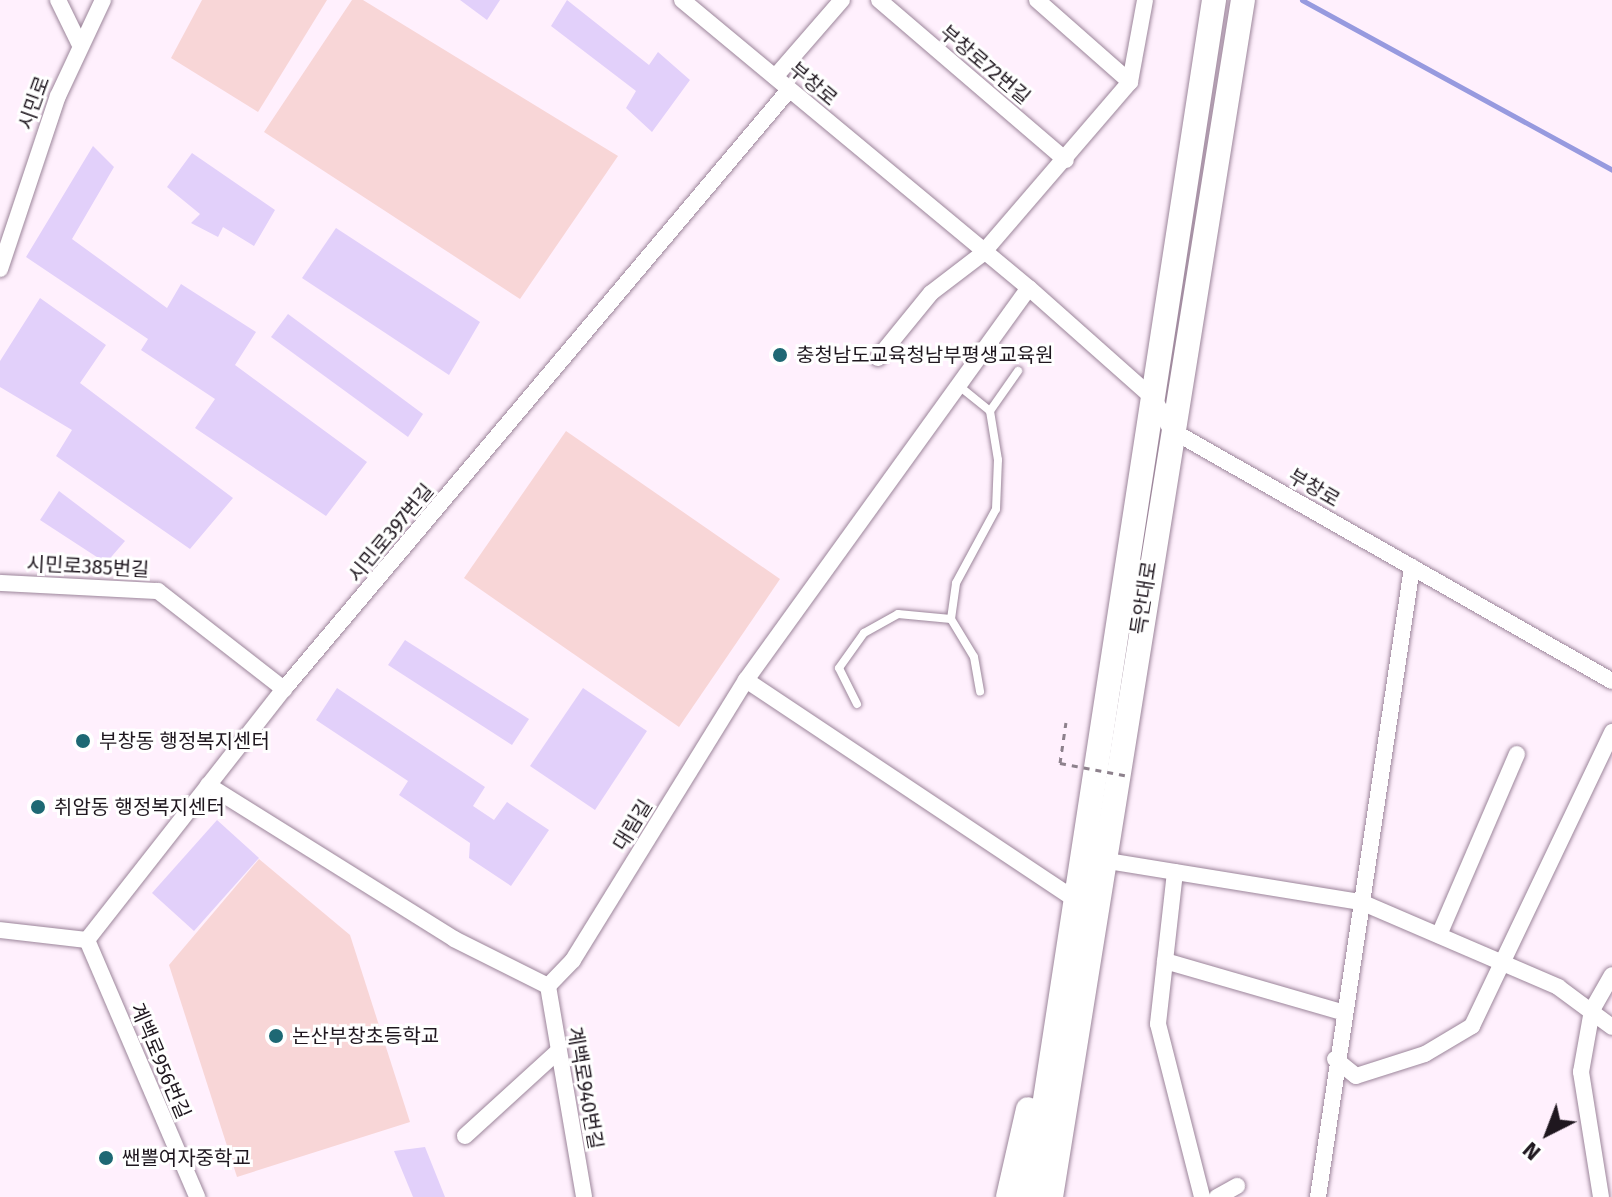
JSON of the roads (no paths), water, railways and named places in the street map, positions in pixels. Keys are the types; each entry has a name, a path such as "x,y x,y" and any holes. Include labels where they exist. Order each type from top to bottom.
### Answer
{"street":[{"path":"58,0 79,43"},
{"name":"시민로","path":"0,269 79,43 103,0"},
{"name":"부창로","path":"682,0 982,254 1029,288 1154,399 1171,430 1612,681"},
{"path":"775,77 842,0"},
{"name":"부창로72번길","path":"879,0 1066,160"},
{"path":"1037,0 1130,82"},
{"path":"878,358 931,293 982,254 1130,82 1145,0"},
{"name":"득안대로","path":"1051,1197 1072,972 1073,898 1154,399 1214,0"},
{"name":"득안대로","path":"1030,1197 1072,972 1101,860 1243,0"},
{"name":"시민로397번길","path":"87,940 284,689 789,90"},
{"path":"1029,288 746,680 1073,898"},
{"path":"1318,1197 1412,567"},
{"name":"시민로385번길","path":"0,583 158,591 284,689"},
{"name":"대림길","path":"548,986 573,960 746,680"},
{"path":"1337,1060 1356,1076 1425,1054 1472,1026 1507,964 1612,732"},
{"path":"1439,935 1517,754"},
{"path":"208,785 454,939 548,986"},
{"path":"1101,860 1361,902 1507,964 1592,1010 1612,1027"},
{"path":"1175,872 1158,1024 1202,1197"},
{"path":"0,930 87,940"},
{"name":"계백로956번길","path":"87,940 197,1197"},
{"path":"1165,961 1345,1013"},
{"path":"1008,1197 1072,972"},
{"path":"1063,1197 1072,972"},
{"path":"1601,1197 1581,1072 1592,1010 1612,975"},
{"name":"계백로940번길","path":"548,986 584,1197"},
{"path":"465,1136 558,1051"},
{"path":"1217,1197 1237,1186"}],"lane":[{"path":"990,411 1018,371"},
{"path":"958,385 990,411 998,460 996,509 980,549 956,583 951,619 974,657 980,691"},
{"path":"857,704 839,668 864,633 898,614 951,619"}],"waterway":[{"path":"1302,0 1612,170"}],"place":[{"name":"충청남도교육청남부평생교육원","path":"780,355"},
{"name":"부창동 행정복지센터","path":"83,741"},
{"name":"취암동 행정복지센터","path":"38,807"},
{"name":"논산부창초등학교","path":"276,1036"},
{"name":"쌘뽈여자중학교","path":"106,1158"}]}
